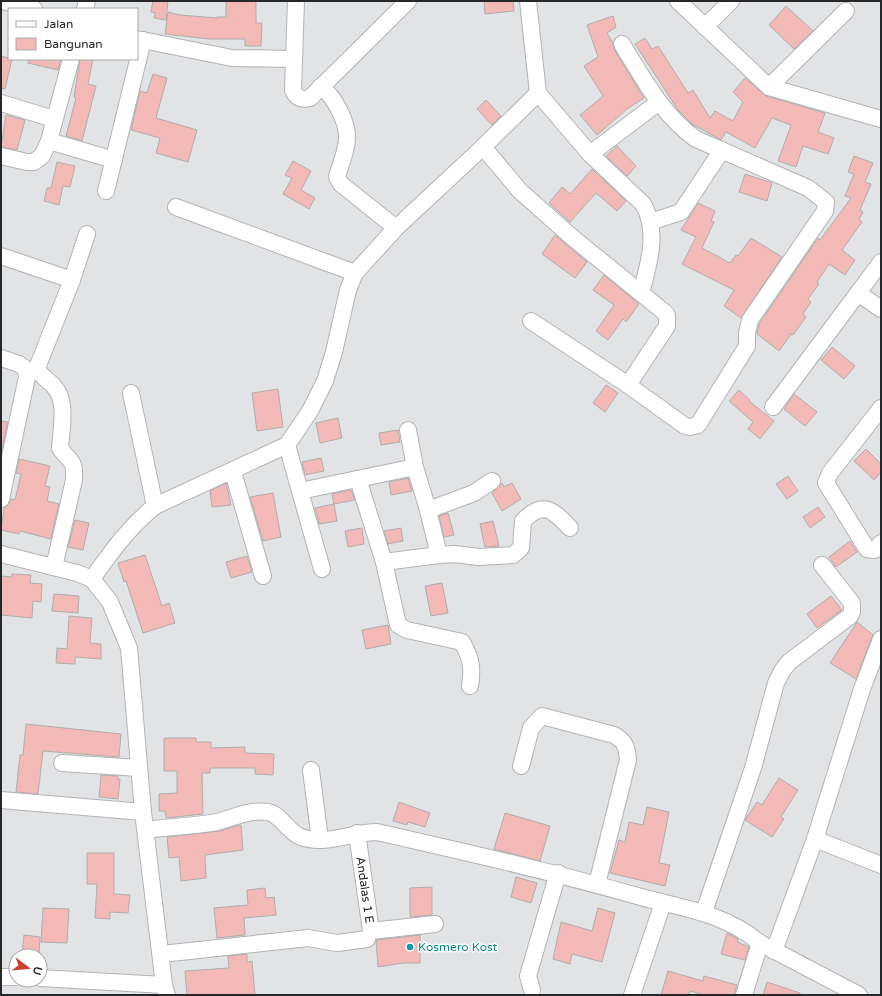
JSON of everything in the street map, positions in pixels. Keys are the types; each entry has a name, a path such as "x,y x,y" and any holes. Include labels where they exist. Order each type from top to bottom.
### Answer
{"street":[{"path":"3,1 30,8"},
{"path":"296,1 293,90 294,94 304,99 310,98 408,1"},
{"path":"528,1 538,93 590,154 642,204 650,222 651,251 641,293"},
{"path":"678,1 769,87 881,119"},
{"path":"705,27 731,1"},
{"path":"769,87 846,11"},
{"path":"140,39 232,58 293,59"},
{"path":"531,321 628,385 685,426 690,427 698,424 745,350 750,320 825,211 826,202 824,199 808,188 696,139 682,130 659,102 622,44"},
{"path":"1,156 26,162 34,162 42,156 49,141 71,60"},
{"path":"106,191 135,60"},
{"path":"320,87 332,96 347,130 346,148 337,178 341,184 396,228"},
{"path":"92,579 112,550 132,526 155,506 186,491 233,472 287,445 310,411 325,381 348,290 355,273 396,228 483,147 538,93"},
{"path":"590,154 659,102"},
{"path":"1,103 54,119"},
{"path":"49,141 114,160"},
{"path":"483,147 520,191 573,238 667,315 667,326 628,385"},
{"path":"650,222 681,212 722,150"},
{"path":"176,206 355,273"},
{"path":"54,567 74,480 75,467 71,459 60,448 61,406 57,390 42,378 37,368 72,280 87,234"},
{"path":"1,256 72,280"},
{"path":"773,407 881,262"},
{"path":"858,293 881,309"},
{"path":"1,358 19,364 26,369 27,377 1,499"},
{"path":"27,377 50,383"},
{"path":"131,393 155,506"},
{"path":"881,408 830,473 826,483 866,549 875,550 881,543"},
{"path":"408,430 415,467 428,510 439,555"},
{"path":"287,445 322,569"},
{"path":"300,491 415,467"},
{"path":"233,472 263,576"},
{"path":"358,479 384,562 398,625 407,630 462,642 470,656 472,674 470,686"},
{"path":"428,510 474,493 492,482"},
{"path":"384,562 454,554 479,557 513,555 521,548 523,521 532,512 545,508 555,512 570,528"},
{"path":"1,554 54,567 92,579 110,602 129,648 139,768 166,990 48,979"},
{"path":"704,912 753,768 776,683 782,671 789,662 850,616 852,612 852,603 822,565"},
{"path":"744,995 815,839 862,689 881,639"},
{"path":"521,766 531,728 538,718 542,716 614,735 624,740 628,749 628,760 598,884"},
{"path":"62,763 139,768"},
{"path":"311,770 320,840"},
{"path":"1,800 144,812"},
{"path":"146,830 216,822 256,812 267,812 279,818 294,834 302,838 320,840 335,839 357,833 377,832 558,873 663,903 704,912 727,921 840,991 859,995"},
{"name":"Andalas 1 E","path":"357,833 371,931 435,924"},
{"path":"815,839 881,865"},
{"path":"532,990 528,976 558,873"},
{"path":"632,995 663,903"},
{"path":"162,954 308,938 337,943 367,939"}],"building":[{"path":"153,1 168,1 166,20 154,18 155,13 151,12"},
{"path":"226,1 256,1 256,23 262,23 261,46 245,46 245,39 209,39 165,34 168,12 180,15 217,18 226,17"},
{"path":"484,1 513,1 514,11 485,14"},
{"path":"786,6 813,31 794,49 769,25"},
{"path":"613,16 616,27 607,33 613,43 614,49 644,98 627,109 597,135 580,115 603,96 584,66 598,57 587,25"},
{"path":"645,38 652,49 658,46 688,93 693,90 710,118 715,111 733,121 743,102 733,92 745,78 766,96 825,113 818,132 834,138 828,154 803,146 796,167 778,161 791,125 772,118 755,148 726,132 721,140 692,124 678,110 635,44"},
{"path":"1,56 8,58 8,60 12,60 5,89 1,88"},
{"path":"29,60 61,60 58,70 28,63"},
{"path":"80,60 93,60 88,84 96,86 82,141 66,136 76,98 74,97"},
{"path":"153,74 167,78 156,118 197,130 188,162 156,153 160,138 131,130 140,91 147,93"},
{"path":"486,100 501,116 492,125 477,109"},
{"path":"6,115 25,120 17,150 1,147"},
{"path":"617,146 636,166 627,176 606,156"},
{"path":"854,156 873,163 865,182 871,184 860,210 863,212 859,219 862,222 842,250 855,260 845,275 829,264 817,282 819,284 808,299 811,302 803,314 806,317 779,351 757,334 759,324 818,238 820,240 851,198 845,196 854,174 848,172"},
{"path":"293,161 311,171 301,190 315,198 309,209 283,194 292,178 285,175"},
{"path":"57,162 75,166 70,187 63,186 59,205 44,201 47,188 51,188"},
{"path":"592,169 626,201 617,211 596,193 570,222 549,203 562,187 570,194"},
{"path":"745,174 772,183 767,201 739,192"},
{"path":"698,203 715,211 711,221 714,222 702,248 730,263 736,255 738,256 751,238 782,257 741,318 724,306 734,290 682,264 696,237 681,230"},
{"path":"555,235 587,262 575,278 542,254"},
{"path":"604,275 639,304 626,322 623,319 608,340 596,331 614,305 593,290"},
{"path":"832,347 855,366 844,379 821,360"},
{"path":"606,385 618,393 605,412 593,403"},
{"path":"278,389 283,427 257,431 252,393"},
{"path":"739,390 750,400 749,401 774,421 760,439 748,429 753,422 729,401"},
{"path":"794,394 817,412 805,426 784,409"},
{"path":"338,418 342,438 320,443 316,423"},
{"path":"1,421 8,422 1,453"},
{"path":"398,430 400,442 381,445 379,433"},
{"path":"866,449 881,464 881,472 874,480 854,461"},
{"path":"321,458 324,471 305,475 302,462"},
{"path":"19,459 50,466 45,486 50,487 47,501 59,504 51,539 20,531 19,534 1,530 4,508 8,505 11,499 15,500 21,474 16,473"},
{"path":"788,476 798,491 787,499 776,484"},
{"path":"408,478 412,491 391,495 389,482"},
{"path":"226,483 231,505 212,507 210,491"},
{"path":"502,483 504,487 512,483 521,499 502,511 492,493"},
{"path":"351,490 355,500 334,504 332,494"},
{"path":"273,493 281,537 263,541 250,497"},
{"path":"334,504 337,521 319,524 315,508"},
{"path":"818,507 825,517 810,528 803,517"},
{"path":"448,513 454,535 444,537 439,516"},
{"path":"75,520 89,523 83,550 68,547"},
{"path":"493,521 499,546 485,547 480,524"},
{"path":"362,528 364,544 348,547 345,531"},
{"path":"401,528 403,541 388,544 384,531"},
{"path":"850,541 857,552 836,567 829,557"},
{"path":"145,555 162,606 169,603 175,623 143,633 126,581 124,582 118,563"},
{"path":"247,556 252,572 231,578 226,562"},
{"path":"12,574 31,575 30,583 42,584 41,602 33,601 32,618 1,615 1,576 12,577"},
{"path":"442,583 448,613 431,616 425,586"},
{"path":"54,594 79,596 78,613 52,611"},
{"path":"831,596 842,610 817,628 807,614"},
{"path":"69,616 92,618 90,643 101,644 101,659 75,657 75,664 56,663 57,648 67,649"},
{"path":"857,622 873,635 856,679 830,663"},
{"path":"388,625 391,644 366,649 362,630"},
{"path":"26,724 121,734 119,757 43,751 38,794 16,792 20,755 23,755"},
{"path":"164,738 196,738 196,742 211,742 211,748 245,747 245,753 274,754 273,775 255,774 255,768 210,768 210,773 202,773 203,814 166,818 165,811 159,811 159,794 177,793 177,771 164,771"},
{"path":"101,775 118,776 117,779 120,779 118,799 99,797"},
{"path":"779,778 798,790 781,817 784,819 772,837 745,820 757,802 762,805"},
{"path":"399,802 430,813 425,827 408,822 407,825 393,821"},
{"path":"647,807 669,812 659,863 670,865 665,886 610,873 619,840 625,842 629,822 643,825"},
{"path":"505,813 550,826 540,861 494,849"},
{"path":"241,825 243,850 205,855 206,878 181,881 179,857 169,858 167,837 219,831"},
{"path":"87,853 114,853 114,894 130,895 128,913 110,912 110,919 95,918 97,884 87,884"},
{"path":"516,877 537,883 531,903 511,897"},
{"path":"432,887 432,915 410,917 410,888"},
{"path":"265,888 266,898 274,897 276,915 244,918 245,935 217,938 214,908 248,905 247,890"},
{"path":"43,908 69,909 67,943 41,942"},
{"path":"598,908 615,913 602,962 572,954 570,964 553,959 561,922 592,931"},
{"path":"727,933 738,939 737,942 749,947 745,960 721,954"},
{"path":"24,935 40,937 39,948 23,948"},
{"path":"420,935 420,963 403,963 378,967 376,940"},
{"path":"247,954 247,962 252,961 255,995 187,995 185,971 229,968 228,956"},
{"path":"668,971 703,981 704,976 737,985 734,995 704,995 690,991 689,995 661,995"},
{"path":"767,982 800,993 800,995 763,995"}],"place":[{"name":"Kosmero Kost","path":"410,947"}]}
